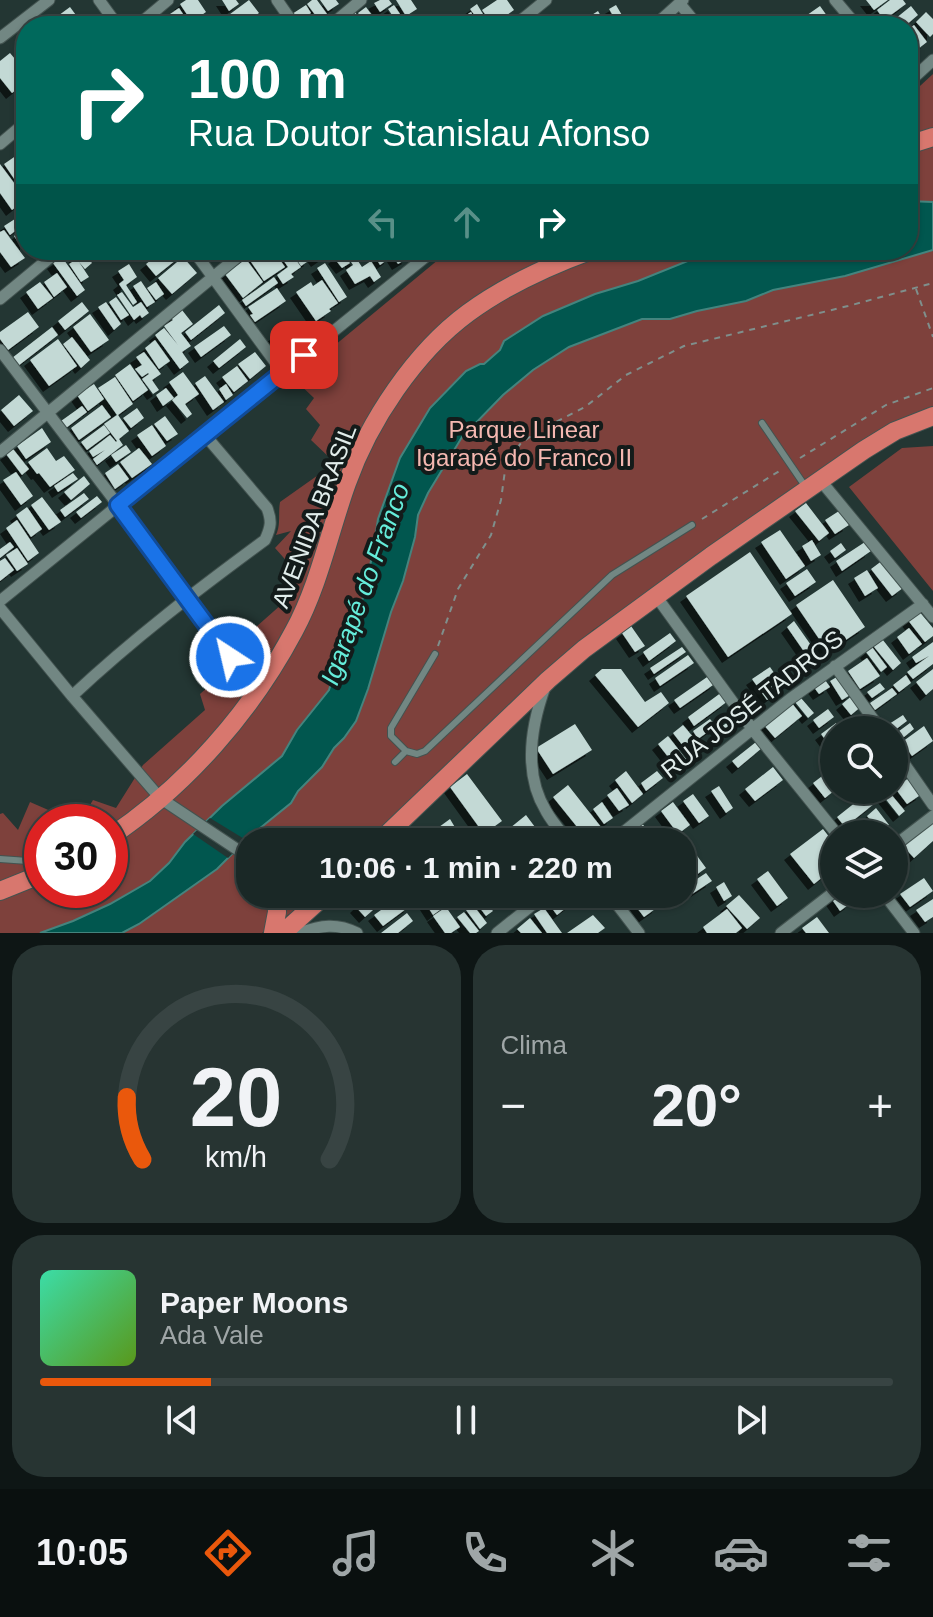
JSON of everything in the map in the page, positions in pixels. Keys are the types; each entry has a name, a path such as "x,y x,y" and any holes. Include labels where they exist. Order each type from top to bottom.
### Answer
{"highway":[{"name":"AVENIDA BRASIL","path":"128,823 197,763 229,728 266,678 295,630 320,572 347,482 370,431 394,392 429,349 466,315 502,290 566,260"},
{"path":"394,828 584,649 864,450 895,431 933,416"},
{"path":"0,891 24,881"},
{"path":"273,933 277,908"},
{"path":"283,933 310,910"}],"street":[{"path":"28,16 49,0"},
{"path":"149,16 168,0"},
{"path":"342,16 361,0"},
{"path":"835,0 849,16"},
{"path":"525,16 540,2"},
{"path":"666,16 682,2"},
{"path":"0,38 16,26"},
{"path":"918,74 933,60"},
{"path":"0,144 16,130"},
{"path":"0,299 47,260"},
{"path":"201,260 283,373"},
{"path":"0,452 234,260"},
{"path":"0,601 422,260"},
{"path":"0,350 230,657"},
{"path":"72,696 117,654 186,598 265,540 271,527 267,508 205,435"},
{"path":"814,485 933,617"},
{"path":"656,596 753,730 826,820"},
{"name":"RUA JOSÉ TADROS","path":"629,828 790,699 923,604"},
{"path":"0,608 160,798 236,849"},
{"path":"835,666 871,716"},
{"path":"548,680 534,727 532,777 546,812 558,828"},
{"path":"908,769 933,805"},
{"path":"908,835 933,816"},
{"path":"781,933 820,903"},
{"path":"497,933 528,908"},
{"path":"620,908 639,933"},
{"path":"895,908 914,933"},
{"path":"300,933 331,925 357,933"}],"lane":[{"path":"762,423 790,464 814,485"},
{"path":"435,654 391,728 391,736 406,751 417,754 425,751 612,575 692,525"},
{"path":"395,762 406,751"},
{"path":"0,859 24,861"}],"path":[{"path":"435,654 458,589 491,535 501,500 506,463 521,443 585,407 626,375 684,346 933,283"},
{"path":"915,288 933,337"},
{"path":"692,525 886,405 933,388"}],"green space":[{"name":"Parque Linear Igarapé do Franco II","path":"933,74 933,406 887,426 819,470 593,630 542,674 382,828 236,828 236,908 298,908 262,933 0,933 0,814 3,813 18,830 24,816 24,908 128,908 128,804 119,804 143,765 205,710 200,694 236,662 229,651 291,596 299,575 275,548 291,531 276,535 280,502 321,473 332,460 311,440 320,425 306,409 314,398 294,379 438,260 918,260 918,88"},
{"path":"933,446 933,591 849,487 902,448"}],"shaded area":[{"path":"918,201 933,202 933,250 918,254"},
{"path":"690,260 899,260 845,276 773,290 746,301 670,319 642,319 569,347 533,370 503,395 462,437 428,493 418,515 403,581 356,721 291,803 260,828 236,828 236,850 217,869 122,933 40,933 101,908 128,908 128,894 150,881 222,806 282,756 297,730 329,690 345,637 359,615 378,519 400,458 430,408 466,371 484,364 500,350 504,341 543,316"}],"pier":[{"path":"210,818 236,834 236,850 228,858 193,834"}],"building":[{"path":"186,0 198,0 206,12 200,16 188,16 180,4"},
{"path":"222,0 236,0 239,4 229,11"},
{"path":"249,0 259,13 255,16 227,16"},
{"path":"317,0 327,14 316,16 307,4"},
{"path":"320,0 336,0 339,4 328,11"},
{"path":"389,0 392,4 380,12 374,3"},
{"path":"396,0 411,0 417,9 406,16"},
{"path":"497,0 507,0 514,10 506,16 486,16 482,10"},
{"path":"866,0 888,0 874,10"},
{"path":"890,0 903,0 906,4 890,16 881,16 877,10"},
{"path":"477,4 484,16 475,16 470,9"},
{"path":"306,5 311,13 307,16 292,14"},
{"path":"394,5 401,16 393,16 388,9"},
{"path":"616,5 622,16 613,16 609,9"},
{"path":"820,6 827,16 806,16"},
{"path":"911,6 918,15 917,16 899,16"},
{"path":"70,7 77,16 58,16"},
{"path":"366,7 373,16 360,16 358,13"},
{"path":"179,8 184,16 167,16"},
{"path":"926,12 933,19 933,34 930,37 918,24"},
{"path":"918,30 927,42 918,49"},
{"path":"10,53 16,60 16,90 12,93 0,78 0,61"},
{"path":"16,156 16,182 4,164"},
{"path":"0,164 16,186 16,207 12,210 0,193"},
{"path":"16,218 16,230 10,235 4,226"},
{"path":"4,230 16,246 16,260 22,260 11,267 0,252 0,232"},
{"path":"64,260 85,290 77,296 53,263"},
{"path":"75,260 90,260 92,263 85,269 79,262 89,277 81,282 69,264"},
{"path":"151,260 176,260 156,276 146,264"},
{"path":"179,260 186,260 197,273 172,294 158,278"},
{"path":"247,260 263,282 243,298 225,274"},
{"path":"250,260 280,260 285,267 264,281"},
{"path":"283,260 296,260 301,267 291,274 294,277 283,284 277,275 288,267"},
{"path":"336,260 348,260 350,263 342,268"},
{"path":"350,260 357,260 362,267 371,261 381,277 374,282 370,276 355,284 346,270 353,265"},
{"path":"325,263 347,297 339,302 317,268"},
{"path":"129,264 137,277 126,285 137,302 133,305 119,284 124,280 118,271"},
{"path":"57,273 67,287 54,297 44,282"},
{"path":"274,277 278,283 246,306 242,300"},
{"path":"322,280 338,303 316,321 296,292 311,282 313,286"},
{"path":"141,281 155,302 147,307 133,286"},
{"path":"40,282 53,298 38,309 26,292"},
{"path":"156,282 164,294 156,300 147,288"},
{"path":"277,288 286,301 255,322 248,307"},
{"path":"122,292 133,307 141,302 149,313 134,320 117,295"},
{"path":"116,297 129,315 121,320 109,302"},
{"path":"82,302 89,311 65,330 58,321"},
{"path":"106,302 121,324 114,330 98,307"},
{"path":"219,305 225,313 191,340 185,332"},
{"path":"182,310 193,324 181,333 191,346 182,352 189,362 180,369 155,335 164,328 178,345 164,326"},
{"path":"28,312 39,327 8,350 0,339 0,332"},
{"path":"90,314 109,340 91,352 73,327"},
{"path":"294,322 306,338 282,355 270,338"},
{"path":"224,326 231,335 201,357 194,347"},
{"path":"52,327 58,335 18,366 12,358"},
{"path":"72,337 90,360 81,368 63,344"},
{"path":"58,339 77,366 49,386 30,360"},
{"path":"240,339 246,347 219,368 213,361"},
{"path":"155,340 170,361 159,369 145,348"},
{"path":"144,352 161,374 152,380 159,390 153,394 142,379 149,374 142,377 135,369 142,365 136,357"},
{"path":"255,352 266,366 250,379 238,364"},
{"path":"130,364 148,390 133,401 115,375"},
{"path":"237,366 248,381 234,392 222,377"},
{"path":"183,372 199,394 185,404 192,414 187,418 172,400 178,395 169,382"},
{"path":"205,376 224,402 213,410 195,383"},
{"path":"115,377 133,404 118,415 129,431 119,439 123,445 97,465 93,459 105,450 93,457 89,451 110,435 117,441 104,424 117,415 98,388"},
{"path":"94,384 104,399 88,411 77,395"},
{"path":"226,384 233,395 226,400 219,389"},
{"path":"166,388 174,398 163,406 156,395"},
{"path":"19,395 33,411 14,426 1,410"},
{"path":"102,405 111,417 79,440 71,428"},
{"path":"82,406 87,412 66,428 61,421"},
{"path":"137,408 144,418 131,428 123,418"},
{"path":"165,416 178,434 167,441 154,424"},
{"path":"104,425 110,433 87,450 81,442"},
{"path":"152,425 166,446 152,456 137,435"},
{"path":"42,428 51,442 26,459 17,446"},
{"path":"126,445 131,452 116,462 111,455"},
{"path":"47,448 56,461 64,456 75,470 50,487 28,462"},
{"path":"139,448 152,464 132,478 120,462"},
{"path":"13,449 29,469 22,475 6,454"},
{"path":"118,464 129,479 115,489 105,473"},
{"path":"16,472 33,496 21,505 3,480"},
{"path":"73,473 78,479 58,492 54,486"},
{"path":"84,476 90,484 71,500 64,492"},
{"path":"84,493 89,499 65,517 60,510"},
{"path":"97,496 102,502 81,518 76,512"},
{"path":"42,497 61,522 49,530 31,505"},
{"path":"806,503 829,533 819,541 795,511"},
{"path":"27,507 42,529 31,537 16,515"},
{"path":"839,511 849,525 835,534 825,520"},
{"path":"17,520 39,553 28,561 6,528"},
{"path":"780,530 805,566 786,579 761,542"},
{"path":"812,540 821,555 811,561 802,546"},
{"path":"10,542 14,547 0,558 0,549"},
{"path":"865,542 871,551 842,571 836,561"},
{"path":"841,543 846,550 835,558 830,551"},
{"path":"17,548 28,564 17,571 6,555"},
{"path":"750,552 792,614 728,657 686,596"},
{"path":"5,558 14,570 0,581 0,561"},
{"path":"883,560 903,588 892,596 871,569"},
{"path":"807,569 816,582 795,596 786,583"},
{"path":"867,570 878,588 865,596 854,578"},
{"path":"833,580 865,627 828,652 796,605"},
{"path":"918,610 933,628 933,636 925,642 907,619"},
{"path":"794,621 820,658 812,663 787,627"},
{"path":"631,626 645,646 635,652 622,633"},
{"path":"909,628 922,644 909,654 897,637"},
{"path":"670,633 676,641 649,661 643,652"},
{"path":"879,635 901,663 893,670 870,642"},
{"path":"933,642 933,664 913,679 907,672 929,656 916,663 912,657"},
{"path":"682,647 686,652 654,674 650,668"},
{"path":"872,647 887,667 881,672 866,652"},
{"path":"688,655 694,663 660,686 655,678"},
{"path":"867,658 880,676 860,689 848,671"},
{"path":"770,667 784,687 767,700 752,679"},
{"path":"602,669 621,669 645,702 661,692 669,703 638,727 595,675"},
{"path":"933,669 933,689 926,695 916,682"},
{"path":"821,674 830,687 819,694 810,682"},
{"path":"710,675 716,683 680,708 674,700"},
{"path":"840,675 852,694 842,700 830,681"},
{"path":"906,675 911,683 899,692 893,685"},
{"path":"880,683 885,689 872,698 867,692"},
{"path":"892,688 897,694 875,710 870,703"},
{"path":"722,692 728,701 694,726 688,717"},
{"path":"854,694 863,705 851,715 842,704"},
{"path":"801,698 814,713 808,718 795,702"},
{"path":"791,702 802,716 775,738 763,724"},
{"path":"828,709 833,716 820,716 819,728 813,720"},
{"path":"738,715 741,719 722,734 718,729"},
{"path":"710,719 716,726 698,739 693,731"},
{"path":"575,724 592,750 553,774 536,748"},
{"path":"683,725 694,738 683,746 673,733"},
{"path":"924,726 933,741 912,756 908,750 908,738"},
{"path":"668,736 686,759 676,767 658,744"},
{"path":"756,742 762,748 738,768 732,761"},
{"path":"773,767 783,780 755,801 745,789"},
{"path":"626,771 643,794 632,803 615,780"},
{"path":"657,771 663,778 646,791 641,783"},
{"path":"467,774 502,821 492,828 480,828 450,787"},
{"path":"910,777 922,794 908,803"},
{"path":"820,778 820,792 813,783"},
{"path":"568,785 601,827 578,828 553,797"},
{"path":"719,786 733,808 726,813 711,791"},
{"path":"617,788 629,805 619,811 607,795"},
{"path":"693,794 709,816 699,823 683,801"},
{"path":"602,802 613,818 604,824 593,809"},
{"path":"673,802 690,825 674,828 661,811"},
{"path":"853,804 874,804 854,820 839,820 837,817"},
{"path":"890,804 899,804 905,811 899,816"},
{"path":"876,808 885,820 870,820 867,816"},
{"path":"526,815 535,827 534,828 510,828"},
{"path":"450,819 455,828 440,828"},
{"path":"933,819 933,841 914,858 908,851 908,842"},
{"path":"820,831 820,879 814,884 790,854"},
{"path":"696,854 706,868 696,875"},
{"path":"768,871 788,898 777,906 757,879"},
{"path":"706,873 712,881 696,891 696,880"},
{"path":"924,878 933,891 910,907 908,889"},
{"path":"724,882 732,896 724,901 716,887"},
{"path":"739,895 760,918 747,929 726,906"},
{"path":"933,899 933,917 925,922 916,910"},
{"path":"357,908 375,908 365,917"},
{"path":"384,908 407,908 383,926 374,915"},
{"path":"428,908 443,908 433,915"},
{"path":"447,908 460,927 445,933 433,916"},
{"path":"475,908 487,923 480,929 466,910"},
{"path":"480,908 493,911 486,916"},
{"path":"544,908 562,933 547,933 534,914"},
{"path":"552,908 566,908 557,915"},
{"path":"637,908 657,908 644,917"},
{"path":"727,909 742,928 736,933 707,933 703,927"},
{"path":"464,912 479,931 470,933 457,917"},
{"path":"407,913 413,921 398,933 381,933"},
{"path":"593,915 605,928 598,933 567,933"},
{"path":"817,917 829,933 806,933 802,928"},
{"path":"530,918 542,933 521,933 517,929"}],"route":[{"path":"230,657 118,505 304,355"}],"water label":[{"name":"Igarapé do Franco","path":"365,584"}]}
